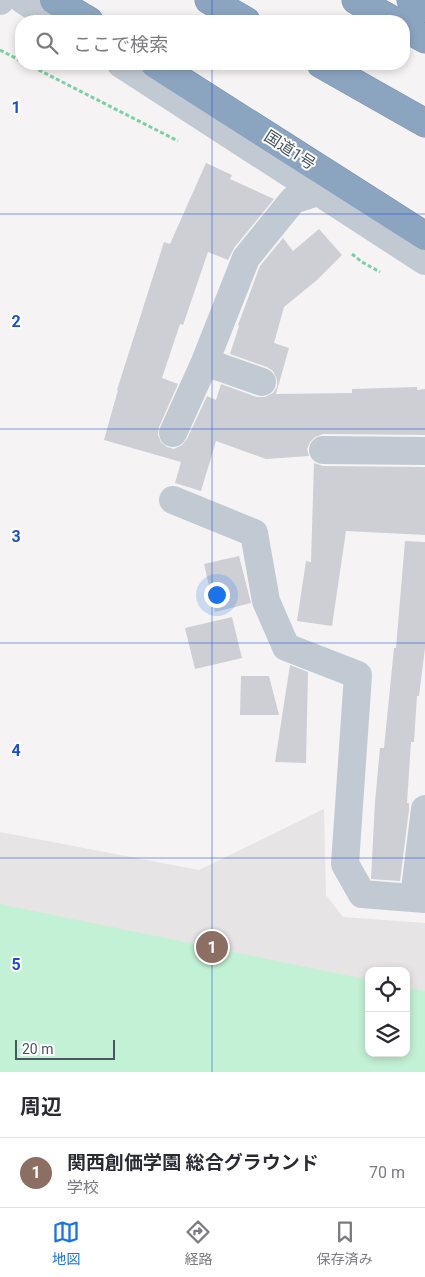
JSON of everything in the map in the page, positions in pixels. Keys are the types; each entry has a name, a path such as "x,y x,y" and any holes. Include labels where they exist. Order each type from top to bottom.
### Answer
{"highway":[{"path":"54,0 79,15"},
{"path":"209,0 235,15"},
{"path":"356,0 383,15"},
{"path":"411,0 425,8"},
{"path":"410,30 425,39"},
{"name":"国道1号","path":"164,70 425,236"},
{"path":"332,70 425,123"}],"street":[{"path":"24,0 47,15"},
{"path":"131,70 425,261"},
{"path":"173,433 205,362 246,258 293,200 318,192"},
{"path":"205,362 262,382"},
{"path":"323,450 425,451"},
{"path":"173,500 254,533 266,601 286,647 358,675 345,864 362,894 419,898 425,809"}],"path":[{"path":"0,50 15,58"}],"shaded area":[{"path":"324,809 326,895 343,917 425,923 425,1072 0,1072 0,832 199,870"}],"green space":[{"path":"0,904 365,979 365,1057 410,1057 410,989 425,991 425,1072 0,1072"}],"building":[{"path":"206,163 232,175 230,179 274,199 234,248 228,260 208,252 183,325 180,324 162,378 178,384 159,427 158,435 161,442 167,447 174,449 182,445 187,439 207,396 216,400 221,384 257,397 265,397 273,393 277,387 277,380 273,371 267,367 230,354 238,325 260,266 283,238 293,251 319,229 342,255 317,280 284,307 274,343 289,348 276,394 352,393 352,389 417,387 417,390 425,389 425,435 323,434 315,437 310,442 307,449 309,456 266,459 216,441 201,491 175,483 181,462 104,440 117,390 164,242 170,244"},
{"path":"314,463 323,466 425,467 425,535 346,531 332,626 297,621 306,561 311,562"},
{"path":"405,541 425,542 425,648 419,696 417,696 414,742 411,742 407,803 409,803 409,810 400,881 371,879 380,748 384,748 394,648 396,648"},
{"path":"239,556 251,603 215,612 204,564"},
{"path":"232,617 242,658 195,669 185,628"},
{"path":"290,665 308,672 306,763 275,762"},
{"path":"241,676 269,676 279,715 240,715"}],"place":[{"name":"関西創価学園 総合グラウンド","path":"212,947"}]}
